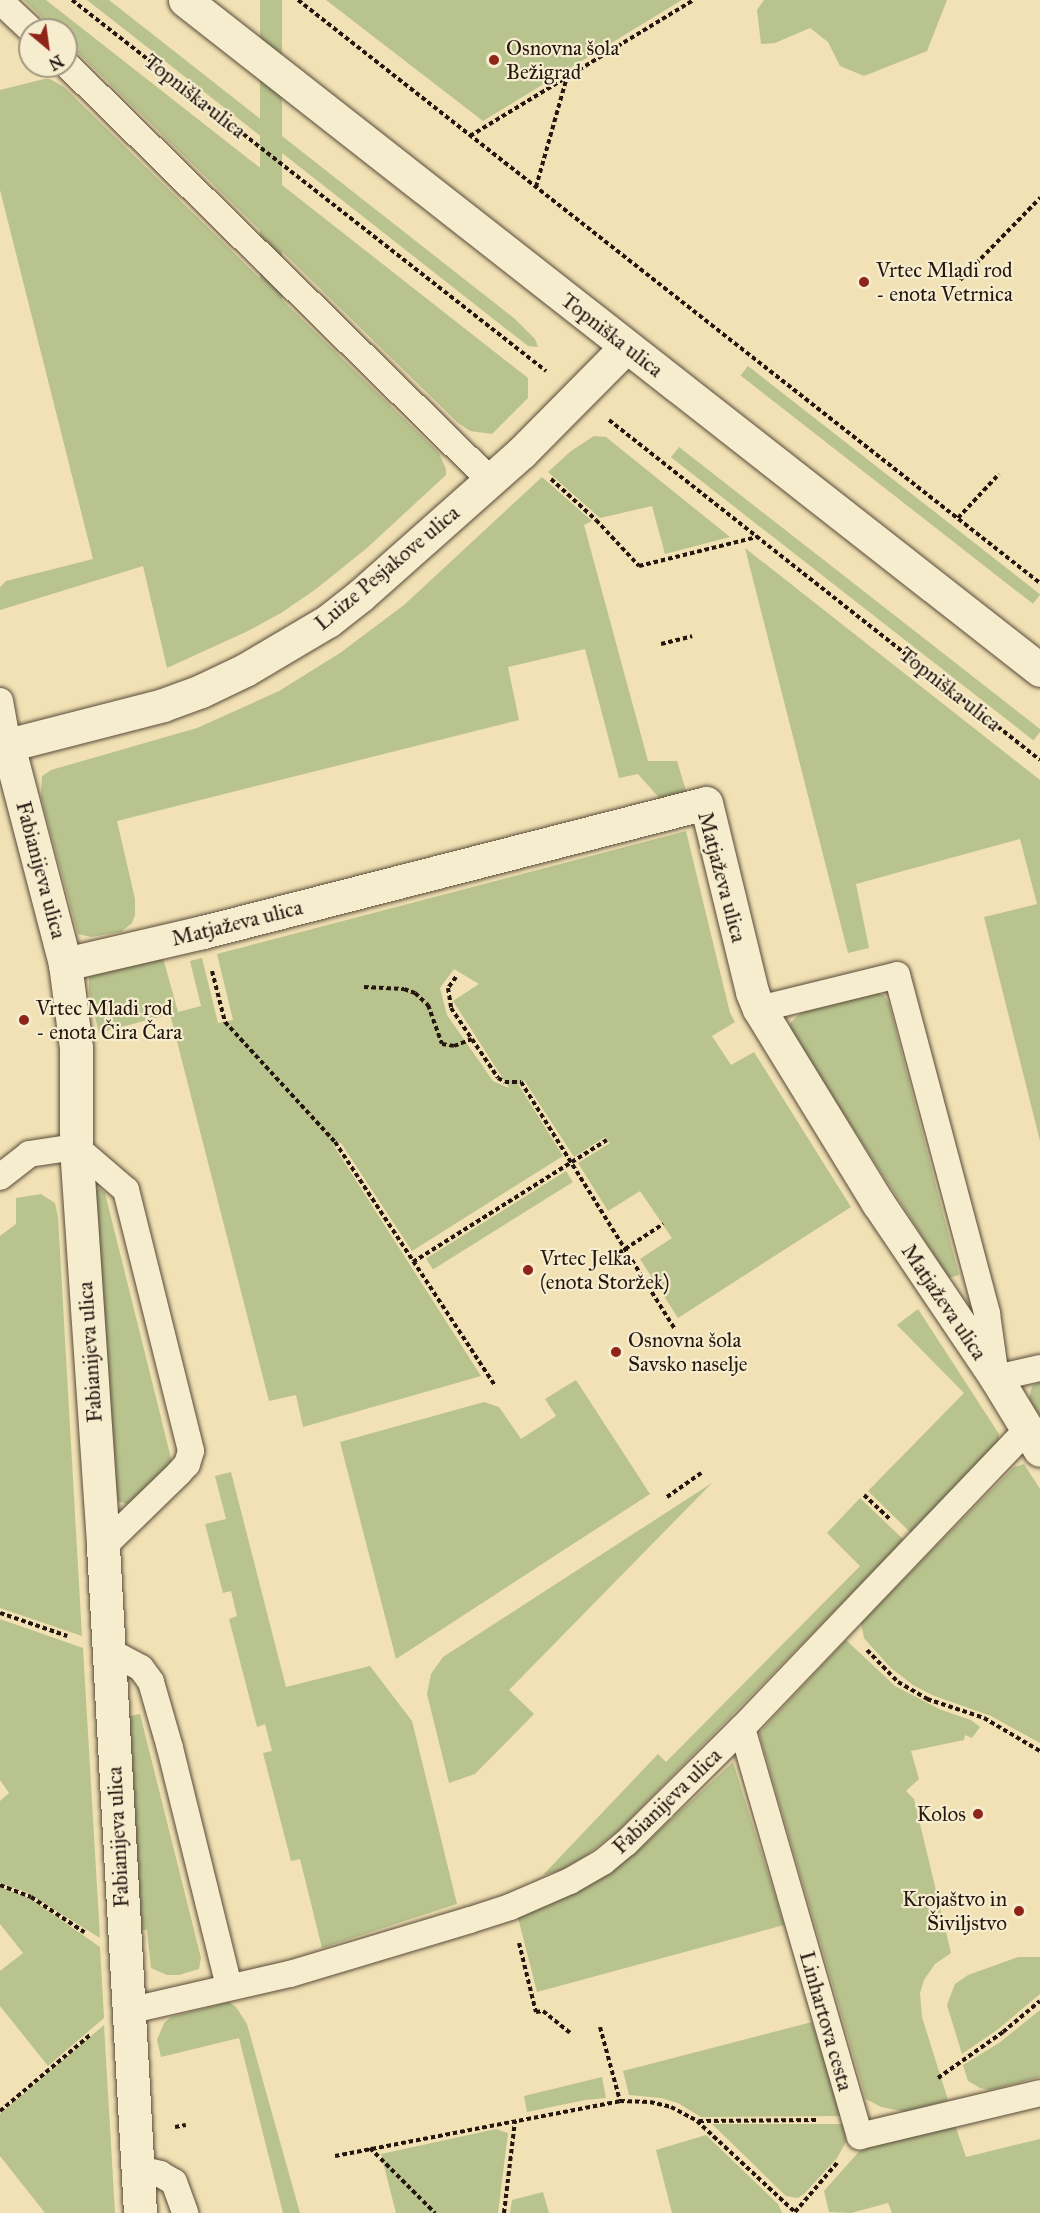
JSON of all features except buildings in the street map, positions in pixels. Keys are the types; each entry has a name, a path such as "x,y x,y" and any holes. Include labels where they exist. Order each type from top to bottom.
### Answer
{"street":[{"name":"Topniška ulica","path":"184,0 1040,670"},
{"name":"Luize Pesjakove ulica","path":"4,746 163,705 245,670 336,615 521,453 626,346"},
{"name":"Fabianijeva ulica","path":"4,746 65,964 76,1048 76,1148 103,1547 140,2213"},
{"name":"Matjaževa ulica","path":"65,964 203,932 706,803 752,992 759,1009 878,1203 996,1378 1034,1440"}],"lane":[{"path":"0,2 18,18"},
{"path":"78,76 490,480"},
{"name":"Fabianijeva ulica","path":"0,701 4,746"},
{"path":"759,1009 897,975 987,1314 996,1378 1040,1368"},
{"path":"0,1177 29,1154 76,1148 126,1190 191,1451 187,1464 179,1473 103,1547"},
{"name":"Fabianijeva ulica","path":"128,2007 290,1974 510,1907 570,1881 603,1862 626,1844 843,1623 1034,1440"},
{"path":"107,1650 141,1668 151,1682 170,1748 229,1987"},
{"name":"Linhartova cesta","path":"742,1728 857,2128"},
{"path":"857,2128 1040,2093"},
{"path":"139,2169 160,2174 174,2182 185,2213"}],"path":[{"name":"Topniška ulica","path":"72,0 544,370"},
{"path":"298,0 1040,582"},
{"path":"470,136 694,0"},
{"path":"536,188 568,76"},
{"path":"960,280 1040,198"},
{"name":"Topniška ulica","path":"606,418 1040,760"},
{"path":"521,453 596,520 639,566 757,537"},
{"path":"958,518 999,474"},
{"path":"662,645 692,636"},
{"path":"203,932 225,1022 335,1142 495,1386"},
{"path":"456,977 448,988 451,1008 498,1078 505,1082 521,1082 675,1329"},
{"path":"364,987 404,989 416,993 428,1005 442,1044 454,1046 472,1039"},
{"path":"413,1262 608,1140"},
{"path":"619,1253 663,1224"},
{"path":"667,1497 701,1473"},
{"path":"0,1613 107,1650"},
{"path":"843,1623 898,1682 927,1699 984,1718 1040,1751"},
{"path":"0,1885 31,1897 97,1940 125,1954"},
{"path":"510,1907 536,2012 543,2011 571,2034"},
{"path":"952,2068 1003,2032 1040,2001"},
{"path":"0,2110 128,2007"},
{"path":"600,2026 620,2102"},
{"path":"335,2156 370,2147 620,2102 650,2102 670,2107 697,2121 795,2212 857,2128"},
{"path":"504,2213 515,2121"},
{"path":"697,2121 857,2128"},
{"path":"370,2147 435,2213"}],"green space":[{"path":"24,0 46,0 69,18 43,18"},
{"path":"87,0 109,0 515,319 535,339 538,347 528,346"},
{"path":"260,0 282,0 282,576 260,576"},
{"name":"Osnovna šola Bežigrad","path":"326,0 682,0 483,121"},
{"path":"764,0 947,0 927,51 864,76 840,66 828,42 810,28 775,43 761,44 757,10"},
{"path":"78,25 528,378 528,398 492,434 470,431 458,423 78,53"},
{"path":"50,79 64,87 439,453 446,469 446,475 367,548 316,589 281,613 248,631 167,668 143,566 0,610 0,587 6,581 93,559 0,190 0,90"},
{"path":"748,366 1040,594 1033,604 741,375"},
{"path":"594,436 606,437 730,537 665,554 652,506 600,518 548,472 571,451"},
{"path":"679,447 1040,729 1033,740 671,457"},
{"path":"542,477 592,521 584,525 648,761 677,761 687,794 662,801 638,774 619,778 585,649 508,667 519,720 117,821 135,899 135,915 132,923 121,932 91,937 78,934 41,797 42,776 51,770 197,728 279,691 340,653 404,605"},
{"path":"745,548 1040,780 1040,1141 984,917 1037,904 1020,839 856,884 869,948 848,953"},
{"path":"686,831 730,1013 735,1022 712,1036 731,1065 754,1052 851,1207 678,1318 640,1259 672,1238 640,1191 608,1211 578,1163 610,1143 605,1137 574,1157 524,1080 518,1084 563,1156 412,1251 341,1143 332,1143 481,1376 303,1427 296,1395 269,1401 170,1014 99,1033 89,992 89,977 93,973 156,957 163,958 178,1012 201,1006 190,961 202,958 218,1023 233,1020 217,954","holes":["454,969 479,984 453,1001 509,1088 493,1081 447,1015 440,988"]},
{"path":"878,993 884,995 889,1004 959,1275 949,1278 790,1030 790,1023 802,1012"},
{"path":"566,1171 573,1182 433,1269 426,1258"},
{"path":"100,1188 105,1193 172,1462 130,1505 114,1500 94,1192"},
{"path":"41,1194 55,1203 58,1217 82,1636 0,1608 0,1236 16,1224 16,1198"},
{"path":"918,1309 999,1434 999,1444 911,1533 868,1491 964,1393 897,1325"},
{"path":"576,1380 650,1494 396,1659 340,1442 484,1402 499,1407 521,1439 556,1416 545,1399"},
{"path":"1040,1382 1040,1419 1029,1398 1032,1386"},
{"path":"1024,1464 1040,1489 1040,1743 991,1716 932,1695 913,1685 891,1668 864,1638 861,1623 1014,1467"},
{"path":"231,1472 286,1687 370,1666 412,1721 457,1904 322,1948 300,1859 291,1861 263,1753 272,1751 265,1724 257,1727 229,1619 237,1616 231,1591 223,1593 205,1524 226,1519 215,1476"},
{"path":"712,1483 509,1690 534,1714 475,1774 449,1783 427,1694 431,1674 443,1657"},
{"path":"860,1498 904,1540 618,1831 585,1856 561,1870 543,1875 658,1754 666,1762 860,1566 827,1533"},
{"path":"0,1619 83,1648 100,1938 26,1892 0,1883 0,1801 9,1793 0,1780"},
{"path":"846,1640 895,1686 939,1709 971,1720 980,1727 972,1738 965,1735 964,1740 911,1751 919,1779 906,1791 914,1799 951,1953 935,1964 924,1980 920,1993 922,2017 948,2100 907,2112 881,2107 866,2099 759,1733"},
{"path":"140,1714 201,1958 199,1969 179,1975 167,1975 151,1968 147,1930 136,1931 123,1717"},
{"path":"733,1762 784,1925 537,1992 517,1914 549,1905 609,1872 633,1855"},
{"path":"0,1887 31,1899 100,1947 104,2018 48,2066 0,2006 0,1971 23,1953 0,1924"},
{"path":"1018,1957 1040,1957 1040,1994 997,2030 962,2054 947,2005 955,1984 968,1975"},
{"path":"229,2002 236,2007 247,2024 300,2213 283,2213 239,2038 161,2057 157,2040 164,2023 171,2017"},
{"path":"1040,2010 1040,2077 990,2090 980,2088 968,2081 963,2065 999,2043"},
{"path":"812,2022 842,2116 701,2117 678,2103 661,2098 629,2095 623,2071"},
{"path":"104,2025 115,2213 45,2213 0,2156 0,2114"},
{"path":"602,2077 606,2098 527,2112 524,2096"},
{"path":"712,2124 844,2124 846,2142 837,2158 798,2198 786,2196"},
{"path":"955,2125 966,2157 1040,2139 1040,2213 892,2213 888,2203 851,2213 829,2212 824,2191 863,2147"},
{"path":"496,2129 508,2133 498,2213 396,2213 381,2154"},
{"path":"706,2135 778,2204 782,2213 672,2213 656,2150"},
{"path":"543,2192 549,2213 510,2213 512,2200"}],"place":[{"name":"Osnovna šola Bežigrad","path":"494,60"},
{"name":"Vrtec Mladi rod - enota Vetrnica","path":"864,282"},
{"name":"Vrtec Mladi rod - enota Čira Čara","path":"24,1020"},
{"name":"Vrtec Jelka (enota Storžek)","path":"528,1270"},
{"name":"Osnovna šola Savsko naselje","path":"616,1352"},
{"name":"Kolos","path":"978,1814"},
{"name":"Krojaštvo in Šiviljstvo","path":"1019,1911"}]}
